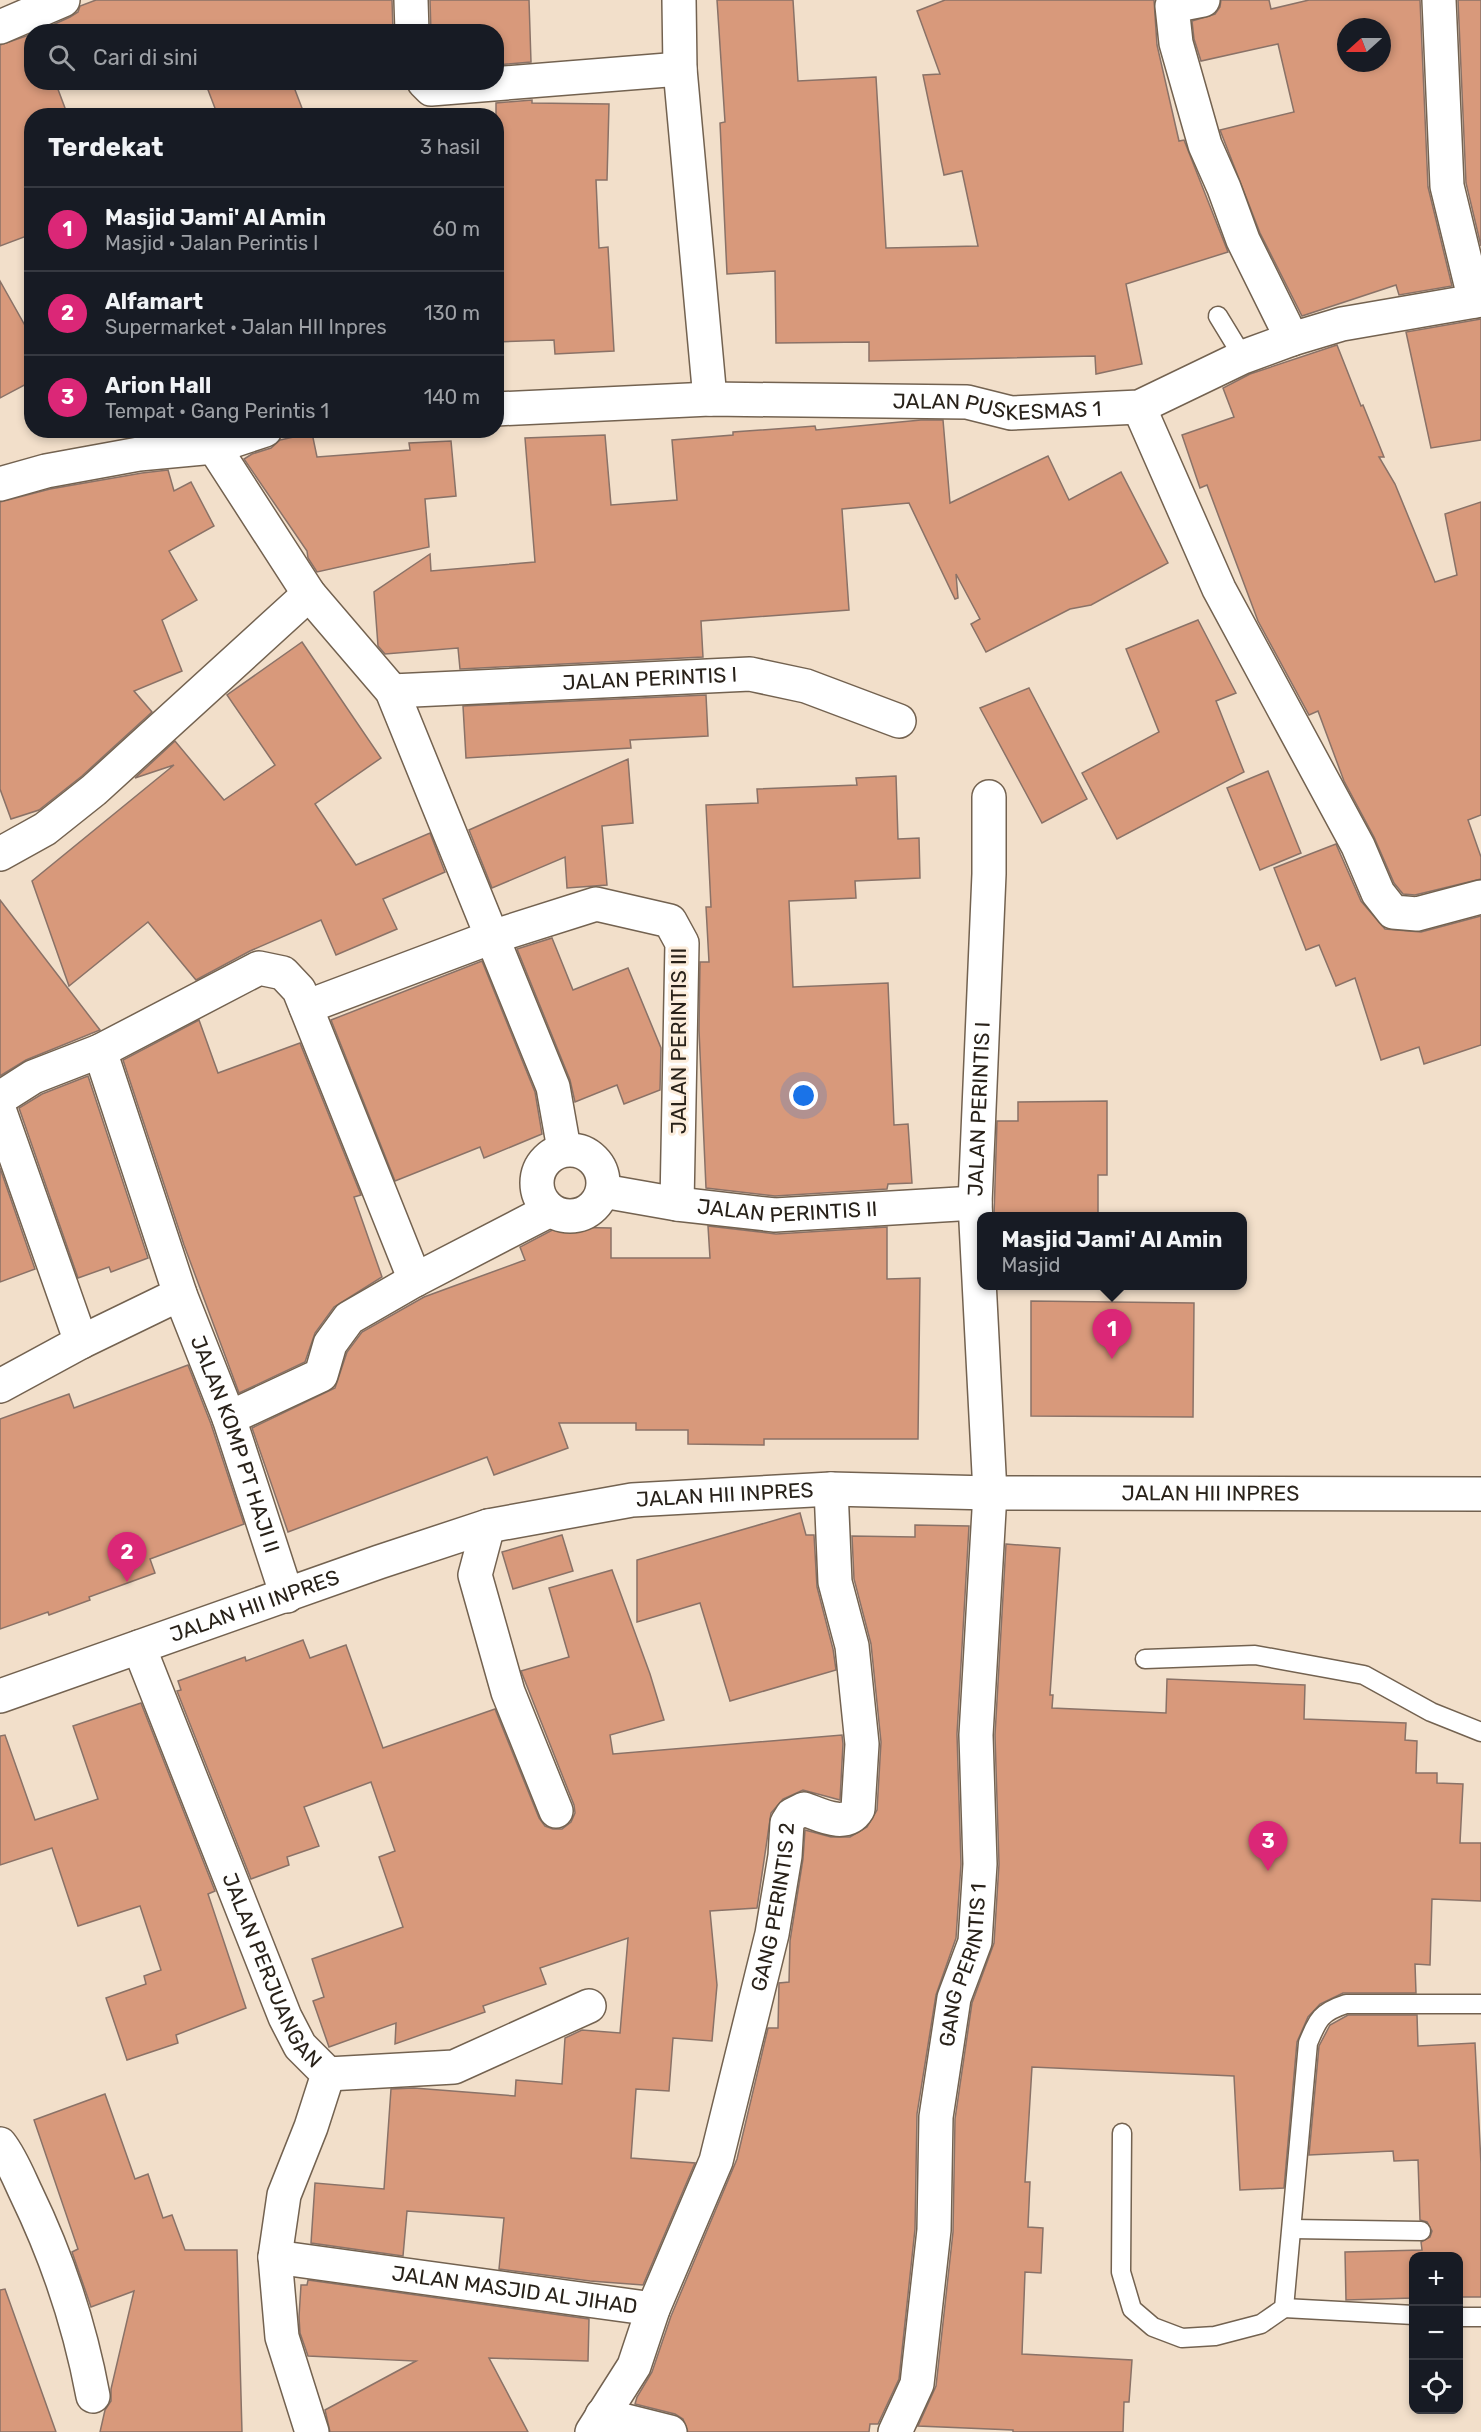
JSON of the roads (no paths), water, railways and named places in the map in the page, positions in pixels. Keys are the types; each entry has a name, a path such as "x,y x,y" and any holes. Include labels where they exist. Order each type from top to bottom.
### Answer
{"street":[{"path":"0,27 63,0"},
{"path":"411,0 412,24"},
{"path":"679,0 680,69 710,399"},
{"path":"1203,0 1172,6 1176,44 1204,145 1224,188 1243,240 1292,339"},
{"path":"1439,0 1447,186 1478,300"},
{"path":"504,82 680,69"},
{"name":"JALAN PUSKESMAS 1","path":"504,409 710,399 967,402 1011,413 1139,407 1244,357 1292,339 1342,324 1478,300"},
{"path":"1139,407 1191,530 1219,589 1358,846 1378,893 1393,912 1417,914 1481,897"},
{"path":"0,484 46,471 139,454 214,447 241,438"},
{"path":"214,447 309,594 392,691 553,1087 564,1149"},
{"path":"0,854 45,829 94,790 309,594"},
{"name":"JALAN PERINTIS I","path":"392,691 750,674 806,686 899,721"},
{"name":"JALAN PERINTIS I","path":"977,1242 975,1203 989,874 989,797"},
{"name":"JALAN PERINTIS III","path":"306,1007 492,937 596,904 670,921 682,943 677,1204"},
{"path":"0,1098 33,1077 100,1051 259,968 283,973 299,990 415,1280"},
{"name":"JALAN KOMP PT HAJI II","path":"100,1051 180,1294 229,1418 287,1596"},
{"path":"0,1112 81,1342"},
{"path":"564,1149 577,1150 589,1156 598,1165 603,1177 603,1191 597,1202 575,1216 562,1215 550,1210 542,1200 537,1188 537,1175 543,1163 552,1154 564,1149"},
{"name":"JALAN PERINTIS II","path":"603,1191 677,1204 775,1215 975,1203"},
{"path":"229,1418 321,1375 330,1344 349,1318 415,1280 550,1210"},
{"name":"JALAN PERINTIS I","path":"980,1290 990,1493"},
{"path":"0,1386 81,1342 180,1294"},
{"name":"JALAN HII INPRES","path":"0,1696 379,1562 488,1526 632,1500 831,1489 990,1493 1481,1494"},
{"name":"GANG PERINTIS 2","path":"653,2309 716,2161 772,1934 785,1856 787,1823 792,1815 804,1809 841,1821 854,1816 858,1809 862,1744 852,1646 835,1582 831,1489"},
{"name":"GANG PERINTIS 1","path":"895,2432 917,2384 934,2230 936,2117 954,1998 975,1942 980,1864 976,1735 990,1493"},
{"path":"488,1526 475,1575 508,1692 556,1810"},
{"name":"JALAN PERJUANGAN","path":"139,1647 285,2017 300,2046 328,2074 311,2127 284,2194 275,2257 282,2337 312,2432"},
{"path":"328,2074 454,2067 589,2006"},
{"path":"4,2151 52,2254 80,2340 93,2396"},
{"name":"JALAN MASJID AL JIHAD","path":"275,2257 653,2309 634,2366 597,2424"},
{"path":"597,2424 670,2432"}],"lane":[{"path":"1218,316 1244,357"},
{"path":"1145,1659 1255,1655 1364,1675 1431,1712 1481,1732"},
{"path":"1284,2308 1308,2043 1318,2019 1331,2009 1346,2004 1481,2004"},
{"path":"1122,2133 1121,2272 1132,2309 1153,2327 1182,2337 1215,2336 1261,2324 1284,2308 1409,2315"},
{"path":"1292,2229 1421,2231"},
{"path":"1463,2317 1481,2317"}],"place":[{"name":"Masjid Jami' Al Amin","path":"1112,1359"},
{"name":"Alfamart","path":"127,1582"},
{"name":"Arion Hall","path":"1268,1871"}]}
